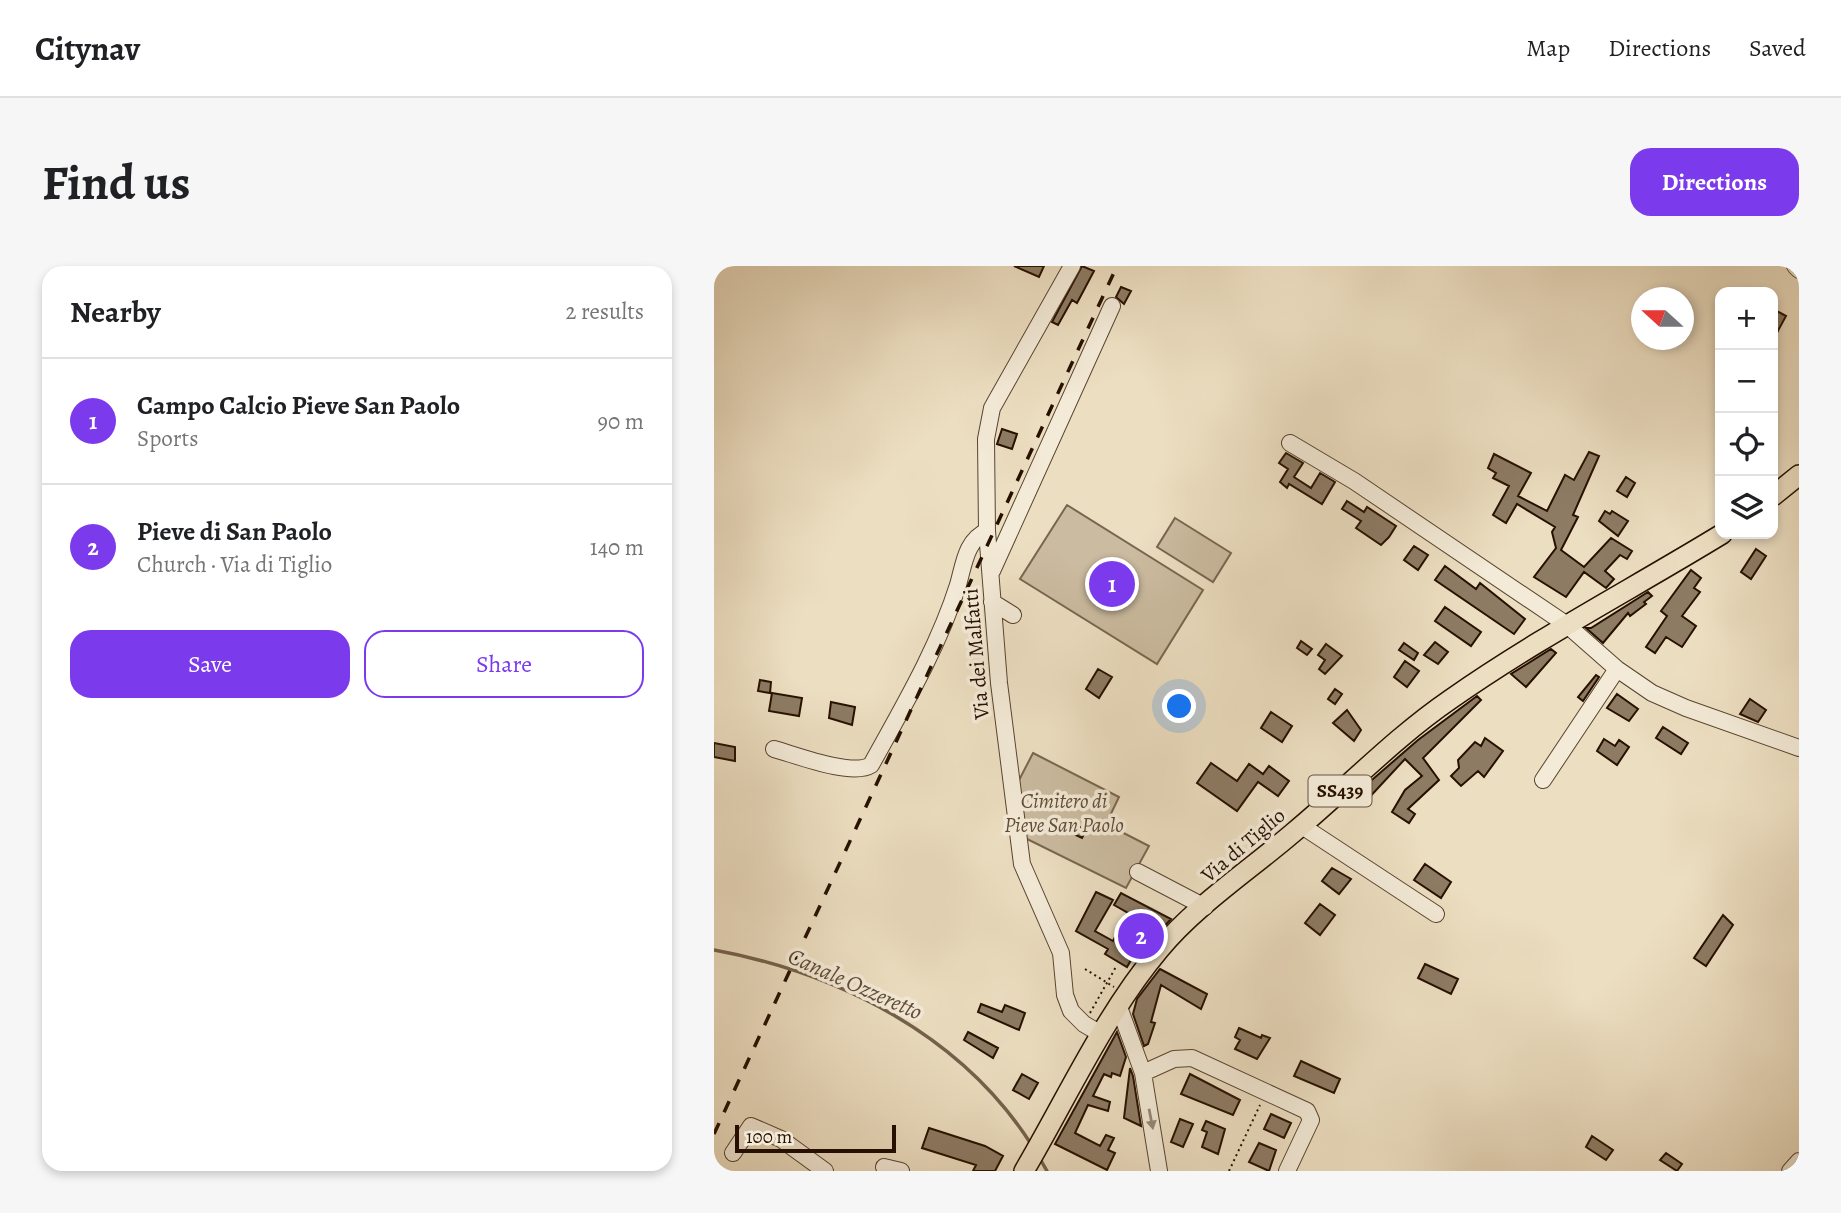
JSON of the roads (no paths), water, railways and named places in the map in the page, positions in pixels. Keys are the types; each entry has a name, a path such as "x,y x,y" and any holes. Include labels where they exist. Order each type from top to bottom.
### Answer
{"main road":[{"path":"1778,492 1799,475"},
{"name":"Via di Tiglio","path":"1025,1169 1044,1137 1093,1029 1123,1001 1158,951 1205,907 1302,826 1407,732 1451,699 1567,625 1715,538"}],"street":[{"name":"Via dei Malfatti","path":"1072,266 992,408 986,439 988,531 999,683 1022,864 1061,953 1068,1003 1093,1029"},
{"path":"1795,266 1799,270"},
{"path":"990,573 1112,306"},
{"path":"1290,443 1375,495 1567,625 1617,669 1652,693 1686,708 1799,748"},
{"path":"774,749 850,769 865,769 871,765 921,669 955,595 971,542 988,531"},
{"path":"992,603 1013,615"},
{"path":"1543,780 1617,669"},
{"path":"1302,826 1436,914"},
{"path":"1138,872 1205,907"},
{"path":"1123,1001 1143,1073 1159,1171"},
{"path":"1143,1073 1185,1057 1307,1111 1311,1120 1287,1171"},
{"path":"733,1153 751,1126 781,1139 825,1171"},
{"path":"1790,1171 1799,1161"},
{"path":"884,1167 901,1171"}],"waterway":[{"name":"Canale Ozzeretto","path":"714,950 761,960 806,975 851,993 893,1015 933,1041 970,1071 1002,1105 1031,1144"},
{"name":"Canale Ozzeretto","path":"1039,1157 1047,1171"}],"railway":[{"path":"714,1134 1117,266"}],"place":[{"name":"Campo Calcio Pieve San Paolo","path":"1112,584"},
{"name":"Pieve di San Paolo","path":"1141,936"}],"park label":[{"name":"Cimitero di Pieve San Paolo","path":"1064,813"}]}
